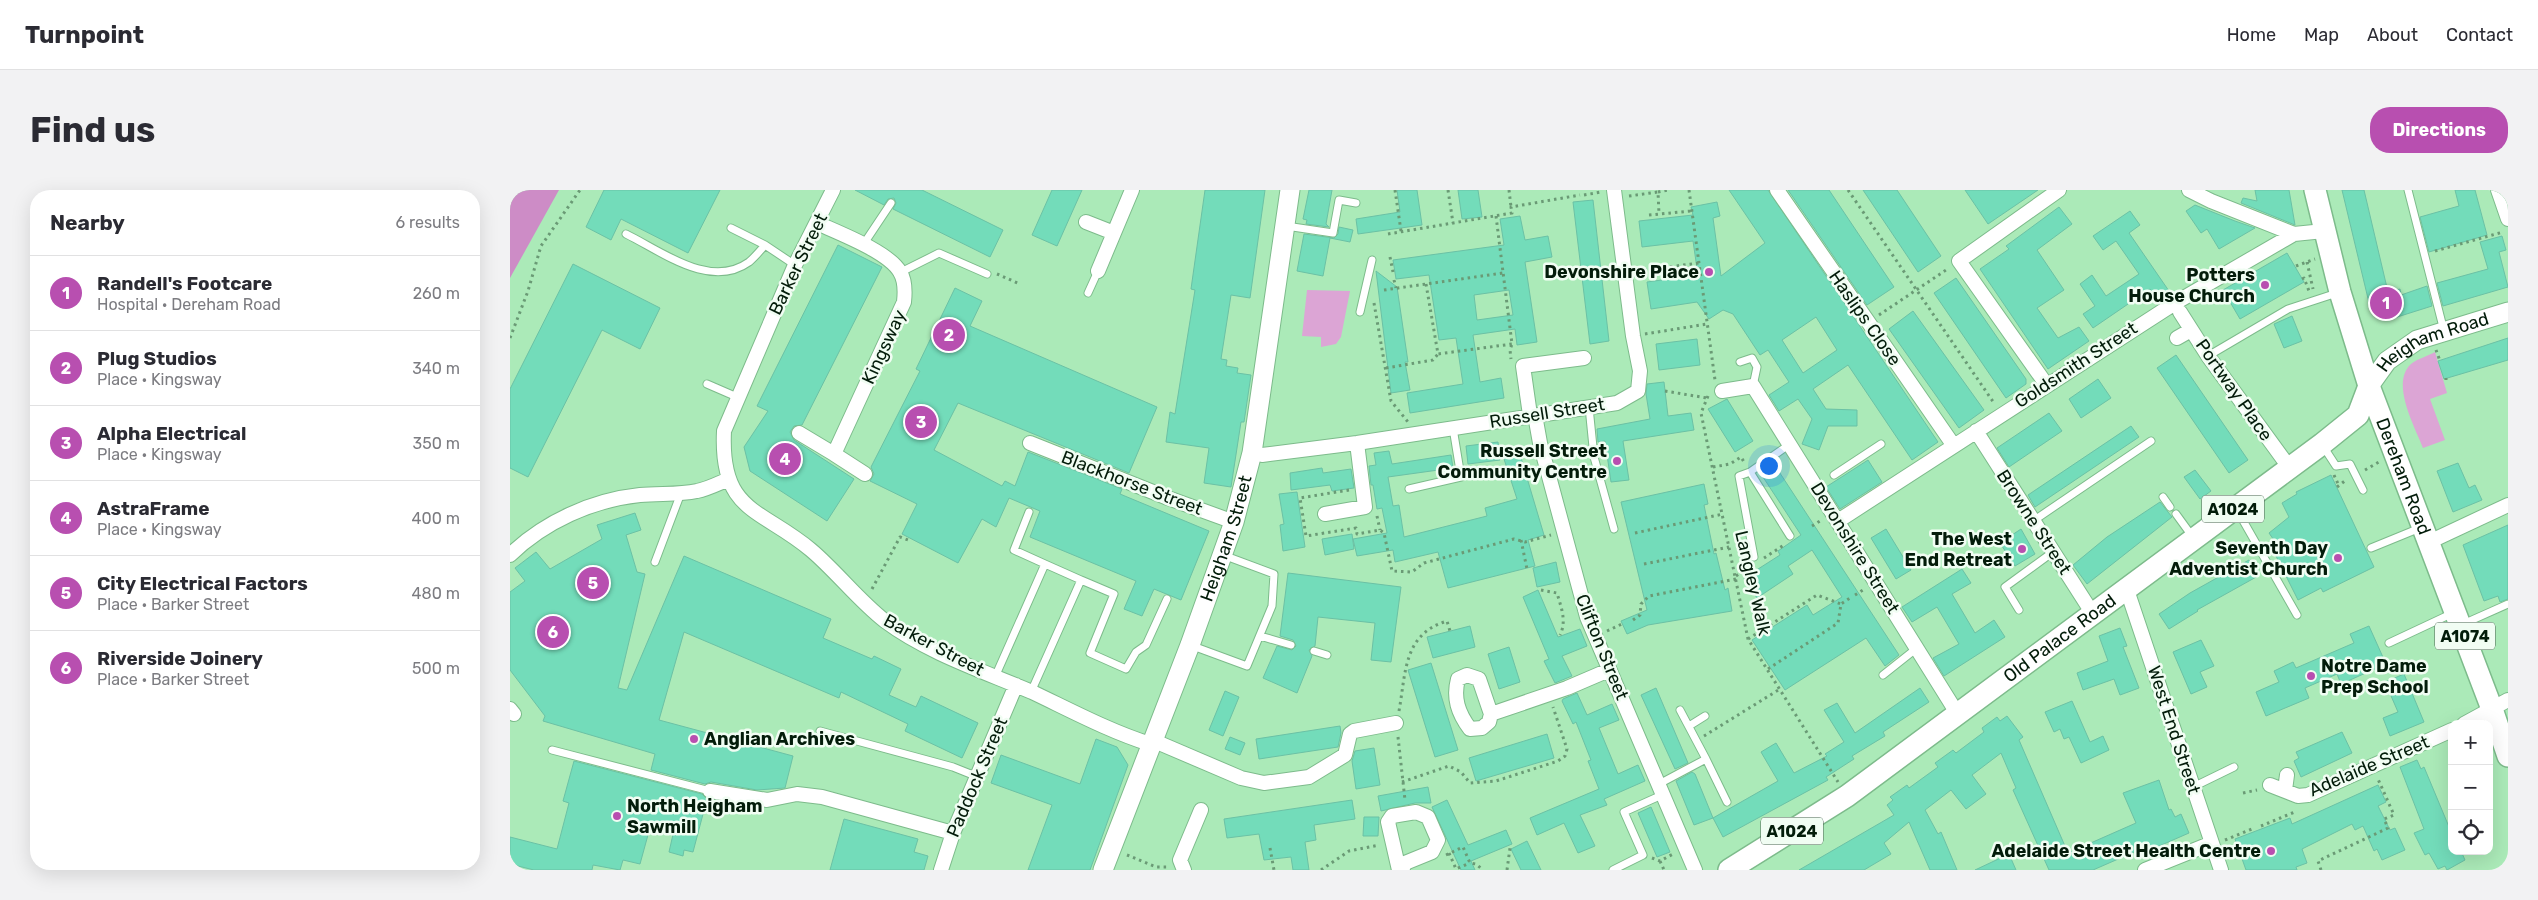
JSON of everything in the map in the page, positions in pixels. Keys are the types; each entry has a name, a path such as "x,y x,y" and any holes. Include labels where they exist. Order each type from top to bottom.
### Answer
{"main road":[{"name":"Dereham Road","path":"2315,190 2340,292 2369,386 2458,618 2500,705 2508,756"},
{"name":"Old Palace Road","path":"1729,870 1847,796 2322,444 2358,415 2369,386"}],"street":[{"name":"Barker Street","path":"833,190 795,265 724,431 724,459 729,479 746,507 809,548 864,603 885,621 903,632 995,677 1241,778 1264,783 1309,777 1345,755 1350,734 1354,731 1396,723"},
{"path":"1098,271 1132,190"},
{"name":"Heigham Street","path":"1102,870 1190,645 1234,522 1252,453 1290,190"},
{"name":"Haslips Close","path":"1777,190 1954,446"},
{"path":"2046,384 1960,261 2060,190"},
{"path":"2189,190 2211,202 2294,234"},
{"path":"2498,190 2508,219"},
{"name":"Russell Street","path":"1252,453 1272,454 1357,443 1589,407 1617,402 1638,391 1640,370 1633,336 1615,194"},
{"path":"1086,222 1114,234"},
{"path":"817,223 889,259 901,272"},
{"name":"Goldsmith Street","path":"1838,521 2046,384 2175,303 2294,234 2324,231"},
{"name":"Kingsway","path":"834,454 904,302 905,289 901,272"},
{"name":"Portway Place","path":"2180,312 2208,356 2289,467"},
{"name":"Heigham Road","path":"2369,386 2386,361 2417,340 2508,312"},
{"path":"2177,338 2191,330"},
{"name":"Clifton Street","path":"1584,358 1524,366 1533,415 1587,617 1695,870"},
{"path":"1719,386 1753,386"},
{"name":"Devonshire Street","path":"1753,386 1957,713"},
{"name":"Browne Street","path":"1976,431 2093,614"},
{"path":"799,432 865,474"},
{"name":"Blackhorse Street","path":"1030,443 1234,522"},
{"path":"1325,514 1365,506 1357,443"},
{"path":"510,555 527,539 560,519 599,503 638,495 698,491 729,479"},
{"path":"2426,535 2508,505"},
{"name":"West End Street","path":"2126,590 2221,870"},
{"path":"1491,714 1609,670"},
{"name":"Paddock Street","path":"941,870 953,833 1016,685"},
{"path":"2472,720 2500,705"},
{"name":"Adelaide Street","path":"2265,787 2285,790 2298,796 2308,795 2448,732"},
{"name":"Adelaide Street","path":"2285,790 2287,775"},
{"path":"710,791 767,800 797,794 822,797 953,833"},
{"path":"1182,865 1201,810"},
{"path":"1416,812 1428,816 1438,840 1432,852 1405,863 1400,870 1388,822 1392,816 1407,813 1416,812"},
{"path":"2145,870 2212,843"}],"lane":[{"path":"2408,190 2444,331"},
{"path":"1284,226 1333,233 1339,200 1356,203"},
{"path":"863,246 891,203"},
{"path":"731,228 766,245 795,265"},
{"path":"626,234 695,268 713,273 748,262 766,245"},
{"path":"901,272 939,253 990,274"},
{"path":"1360,312 1372,260"},
{"path":"1088,293 1098,271"},
{"path":"2208,356 2288,309 2340,292"},
{"path":"1740,362 1752,358 1757,368 1753,386"},
{"path":"707,384 737,397"},
{"path":"1589,407 1594,457 1614,529"},
{"path":"1409,488 1461,477 1453,428"},
{"path":"2032,521 2151,441"},
{"path":"1754,557 1739,476 1750,472 1790,444"},
{"path":"1834,475 1881,444"},
{"path":"2322,444 2336,466 2350,464 2363,490"},
{"path":"1750,472 1790,538"},
{"path":"655,562 681,493"},
{"path":"2163,497 2170,507"},
{"path":"2235,508 2297,615"},
{"path":"1029,512 1014,550 1114,594 1090,653 1126,669 1136,652 1146,645 1167,599"},
{"path":"2176,514 2194,539"},
{"path":"2372,548 2426,535"},
{"path":"2019,610 2005,587 2053,552"},
{"path":"1190,645 1247,666 1272,606 1274,574 1222,554"},
{"path":"995,677 1045,564"},
{"path":"1031,692 1081,580"},
{"path":"2389,643 2458,618 2508,604"},
{"path":"1260,636 1291,645"},
{"path":"1883,675 1917,648"},
{"path":"1314,651 1327,655"},
{"path":"1680,710 1690,726 1727,802"},
{"path":"1690,726 1705,716"},
{"path":"820,731 953,767 978,777"},
{"path":"552,750 710,791"},
{"path":"1613,870 1643,856 1624,812 1706,759"},
{"path":"2193,787 2234,767"}],"path":[{"path":"510,338 528,291 541,246 580,190"},
{"path":"1395,190 1400,231"},
{"path":"1448,190 1453,223"},
{"path":"1388,234 1512,213 1508,190"},
{"path":"1615,194 1668,190"},
{"path":"1689,190 1706,324 1719,386"},
{"path":"1848,190 2001,414"},
{"path":"1655,191 1659,214"},
{"path":"1511,207 1580,195"},
{"path":"1649,215 1691,211"},
{"path":"1496,216 1512,344 1510,350 1513,369"},
{"path":"2425,254 2508,231"},
{"path":"1390,257 1393,272"},
{"path":"1868,322 1960,261"},
{"path":"2302,279 2304,278 2313,296 2307,262"},
{"path":"1625,273 1699,263"},
{"path":"1384,290 1503,273"},
{"path":"990,274 1020,284"},
{"path":"1394,280 1396,288"},
{"path":"1426,284 1438,354"},
{"path":"1374,299 1392,401 1409,422 1411,434"},
{"path":"1633,336 1706,324"},
{"path":"1386,368 1432,360 1438,354 1512,344"},
{"path":"1665,391 1708,398"},
{"name":"Langley Walk","path":"1701,413 1748,639 1847,796"},
{"path":"1635,533 1723,514"},
{"path":"1412,572 1424,563 1514,539 1525,542 1564,532"},
{"path":"864,603 900,537 908,540 909,537"},
{"path":"1633,620 1640,615 1642,604 1649,596 1736,577 1790,538"},
{"path":"1521,540 1527,569"},
{"path":"1644,564 1729,546"},
{"path":"1541,590 1557,593 1564,614 1563,630 1560,635"},
{"path":"1748,639 1817,595 1840,604"},
{"path":"1840,604 1850,598"},
{"path":"1768,669 1838,623 1840,604"},
{"path":"1407,813 1396,723 1410,651 1422,634 1433,625 1447,621 1450,631"},
{"path":"1697,741 1780,689"},
{"path":"1402,782 1449,766 1461,772 1470,783 1488,783 1558,761 1565,756 1567,750 1548,694"},
{"path":"2321,870 2318,861 2388,828 2384,819 2394,815 2372,767"},
{"path":"2243,793 2265,787"},
{"path":"2261,826 2289,815"},
{"path":"2212,843 2252,829"},
{"path":"1321,870 1349,851 1392,843"},
{"path":"1434,848 1446,855 1463,847 1470,863"},
{"path":"1110,848 1156,867 1168,868 1182,865"},
{"path":"1270,848 1274,870"},
{"path":"1507,870 1510,848"},
{"path":"1643,856 1660,861 1685,848"},
{"path":"1449,853 1456,870 1470,863 1476,864 1484,870"},
{"path":"1660,861 1664,870"}],"shaded area":[{"path":"510,190 559,190 510,278"},
{"path":"1307,290 1350,291 1341,337 1336,344 1321,347 1321,337 1302,336"},
{"path":"2435,352 2447,393 2430,399 2445,440 2423,448 2406,405 2403,382 2405,372 2411,364"}],"building":[{"path":"604,190 720,190 688,253 621,219 611,240 586,227"},
{"path":"855,190 922,190 1003,230 990,257 893,209 896,203 894,198 888,199 884,205"},
{"path":"1052,190 1082,190 1057,246 1032,235"},
{"path":"1205,190 1265,190 1250,298 1231,295 1221,359 1227,360 1226,366 1238,368 1237,373 1251,375 1244,422 1241,422 1231,487 1204,483 1209,448 1166,442 1170,412 1175,414 1195,290 1191,289"},
{"path":"1309,190 1332,190 1326,224 1329,227 1306,224 1307,220 1303,219"},
{"path":"1397,190 1417,190 1422,225 1358,234 1356,219 1400,212"},
{"path":"1458,190 1478,190 1482,217 1462,219"},
{"path":"1729,190 1768,190 1938,442 1912,460 1848,365 1813,389 1826,409 1857,410 1857,426 1828,426 1819,450 1802,444 1812,419 1798,399 1779,411 1769,395 1789,382 1768,350 1760,355 1733,314 1723,310 1709,319 1697,302 1651,309 1647,282 1698,275 1693,241 1642,247 1639,221 1693,215 1691,207 1717,202 1720,216 1713,218 1721,276 1765,243","holes":["1816,317 1837,350 1803,373 1782,340"]},
{"path":"1788,190 1829,190 1894,287 1867,305"},
{"path":"1863,190 1897,190 1941,256 1918,272"},
{"path":"1965,190 2038,190 1988,224"},
{"path":"2255,190 2289,190 2295,225 2241,203 2243,198 2257,201"},
{"path":"2342,190 2364,190 2388,292 2400,289 2401,295 2427,286 2432,306 2394,318 2391,309 2378,313 2377,309 2371,311"},
{"path":"2455,190 2475,190 2487,235 2429,252 2420,217 2459,206"},
{"path":"1593,200 1609,341 1590,344 1573,202"},
{"path":"2195,205 2255,228 2219,249 2207,229 2201,233 2186,211"},
{"path":"2059,207 2072,224 2037,250 2064,290 2037,308 2058,338 2079,327 2089,341 2048,369 1980,269 2009,249 2006,246"},
{"path":"2130,211 2140,225 2129,233 2169,291 2157,299 2150,289 2093,328 2083,314 2095,306 2080,284 2092,275 2106,296 2139,274 2116,241 2103,250 2093,236"},
{"path":"1520,216 1525,240 1548,236 1552,257 1525,262 1537,342 1517,345 1515,329 1473,335 1480,382 1501,378 1504,398 1410,413 1407,393 1463,384 1456,338 1439,340 1429,275 1396,279 1393,260 1504,245 1500,219","holes":["1509,290 1513,315 1477,320 1474,295"]},
{"path":"1339,227 1353,230 1350,242 1330,238 1323,276 1297,271 1304,234 1334,238 1338,234"},
{"path":"2502,236 2506,250 2499,252 2508,287 2443,306 2437,283 2488,269 2480,242"},
{"path":"838,245 882,267 802,425 794,426 790,432 794,440 854,479 827,521 750,471 744,447 768,411 757,406"},
{"name":"Potters House Church","path":"2287,253 2304,282 2240,319 2223,290"},
{"path":"573,264 660,308 640,349 602,330 528,477 510,468 510,389"},
{"path":"1376,271 1397,287 1408,362 1405,362 1410,390 1391,393"},
{"path":"1956,278 2026,379 2026,384 2006,398 1934,293"},
{"path":"955,288 982,301 970,326 1157,407 1129,473 958,403 934,450 1002,486 1005,481 1015,486 1028,452 1122,489 1120,494 1209,531 1181,600 1154,589 1142,616 1124,609 1136,581 1030,537 1040,511 1009,498 996,527 982,519 958,563 902,534 917,504 870,481 874,474 871,467 920,371 916,369"},
{"path":"1913,311 1984,410 1959,428 1889,329"},
{"path":"2292,316 2302,341 2284,348 2274,324"},
{"path":"2508,338 2508,360 2444,379 2438,361"},
{"path":"1697,339 1700,365 1659,370 1656,344"},
{"path":"2176,355 2248,460 2229,473 2157,368"},
{"path":"2098,379 2111,398 2081,418 2069,399"},
{"path":"1664,382 1668,416 1691,413 1694,430 1623,441 1629,480 1611,482 1605,441 1598,442 1597,429 1650,419 1646,394 1647,384"},
{"path":"1727,399 1753,441 1735,452 1708,409"},
{"path":"2049,413 2062,431 2009,467 1997,448"},
{"path":"2131,426 2139,437 2035,507 2028,495"},
{"path":"1498,442 1500,460 1468,464 1466,446"},
{"path":"1389,451 1392,464 1451,455 1453,468 1388,477 1393,506 1399,505 1404,537 1487,516 1485,508 1517,499 1503,456 1519,451 1544,535 1528,540 1535,566 1448,588 1438,552 1395,562 1393,550 1357,556 1353,539 1387,533 1382,508 1377,509 1373,485 1371,485 1369,466 1376,465 1374,453"},
{"path":"1868,460 1882,482 1840,509 1826,487"},
{"path":"2458,463 2469,488 2475,485 2482,500 2453,512 2437,471"},
{"path":"1774,464 1899,655 1885,666 1866,638 1785,690 1752,640 1807,605 1813,615 1842,597 1812,550 1788,566 1793,574 1757,598 1744,578 1780,555 1778,551 1801,535 1761,474"},
{"path":"1322,468 1323,473 1351,469 1354,488 1332,491 1330,485 1291,490 1290,473"},
{"path":"2195,470 2211,491 2200,499 2184,477"},
{"path":"2331,475 2374,567 2323,592 2321,588 2298,600 2276,556 2282,552 2269,533 2289,517 2282,503 2297,494 2296,492"},
{"path":"1704,484 1708,504 1704,505 1714,554 1716,553 1725,590 1728,588 1732,611 1648,625 1627,634 1621,621 1647,610 1621,502"},
{"path":"1297,492 1305,547 1283,551 1280,525 1284,524 1279,494"},
{"path":"2160,502 2172,517 2087,584 2073,565 2107,537"},
{"path":"635,513 641,530 626,535 637,572 645,574 618,688 627,690 684,556 831,619 823,638 872,659 874,656 901,669 889,695 916,707 921,696 978,723 962,758 905,731 908,724 841,692 839,698 684,632 659,720 793,756 785,788 757,790 711,782 705,784 651,770 655,754 543,721 545,716 510,670 510,592 525,581 515,568 536,552 550,569 602,539 597,525"},
{"path":"2508,525 2508,599 2500,602 2498,596 2484,601 2463,545"},
{"path":"1886,529 1911,570 1896,579 1871,538"},
{"name":"The West End Retreat","path":"2021,529 2035,554 2015,566 2000,543"},
{"path":"1352,534 1354,549 1325,555 1322,539"},
{"path":"2249,560 2258,576 2197,610 2169,629 2159,614 2190,593"},
{"path":"1556,562 1560,582 1537,587 1533,568"},
{"path":"1962,569 1971,583 1952,594 1975,633 1994,620 2005,637 1944,676 1933,658 1959,644 1937,607 1912,622 1902,607"},
{"path":"1288,573 1401,587 1391,662 1371,660 1375,623 1318,617 1315,646 1309,650 1312,656 1297,693 1263,678 1277,646 1292,650 1296,646 1293,640 1280,636"},
{"path":"1538,590 1558,637 1580,629 1587,646 1562,656 1572,676 1555,683 1544,661 1549,659 1523,597"},
{"path":"1470,626 1475,647 1433,658 1427,637"},
{"path":"2369,626 2386,664 2341,684 2337,674 2305,688 2309,698 2266,716 2256,692 2279,682 2274,671 2293,662 2296,668 2354,643 2350,634"},
{"path":"2120,628 2127,646 2123,647 2139,688 2120,695 2114,679 2083,690 2077,673 2108,661 2099,636"},
{"path":"2201,640 2214,666 2200,672 2207,687 2191,694 2173,652"},
{"path":"1509,647 1520,682 1499,689 1488,654"},
{"path":"1431,663 1458,750 1435,757 1408,670"},
{"path":"2404,674 2424,722 2390,736 2383,718 2398,712 2385,682"},
{"path":"1656,688 1688,763 1675,769 1641,695"},
{"path":"1920,688 1929,702 1883,732 1885,736 1852,756 1854,759 1826,777 1828,780 1723,837 1713,818 1778,781 1761,752 1776,743 1794,773 1827,756 1825,754 1844,742 1824,710 1837,703 1855,733"},
{"path":"1225,691 1239,697 1223,736 1209,730"},
{"path":"1577,693 1587,715 1612,704 1619,720 1599,728 1618,774 1638,765 1645,781 1604,799 1607,805 1580,815 1595,846 1578,853 1564,823 1537,835 1530,818 1599,789 1588,761 1591,760 1576,722 1573,724 1562,701"},
{"path":"2072,701 2090,742 2103,736 2109,750 2081,763 2069,737 2064,739 2060,729 2054,732 2045,712"},
{"path":"2007,716 2023,737 2019,740 2068,853 2136,823 2123,793 2159,780 2169,810 2171,809 2175,817 2181,814 2189,833 2150,850 2148,846 2093,870 2049,870 2013,790 2016,788 2001,753 1972,775 1986,794 1966,809 1951,790 1925,810 1938,834 1941,832 1957,870 1930,870 1909,822 1884,843 1891,854 1864,870 1799,870 1894,815 1887,805 1893,800 1890,797 1907,785 1909,788 1938,767 1935,763 1953,750 1956,753 1984,732 1982,728 1997,717 2000,721"},
{"path":"1340,726 1341,733 1338,747 1259,759 1256,739"},
{"path":"2342,732 2352,753 2301,777 2294,761 2299,758 2296,752"},
{"path":"1547,734 1554,758 1476,781 1469,758"},
{"path":"1230,737 1245,743 1240,755 1225,749"},
{"path":"1096,739 1117,747 1128,765 1090,870 1028,870 1052,805 991,783 1001,755 1080,784"},
{"path":"1374,748 1380,785 1356,789 1352,761 1355,751"},
{"path":"2417,760 2421,769 2424,767 2448,824 2448,855 2463,855 2465,860 2447,870 2445,866 2438,869 2429,853 2425,855 2414,833 2424,829 2400,767"},
{"name":"North Heigham Sawmill","path":"574,761 702,794 707,799 693,852 684,850 683,856 669,852 674,830 651,824 640,864 623,860 620,870 593,865 592,870 534,870 510,864 510,837 557,849 569,803 563,801"},
{"path":"1692,772 1695,774 1713,818 1694,825 1676,781"},
{"path":"2378,785 2386,802 2378,806 2390,830 2395,828 2405,850 2382,860 2377,849 2374,851 2363,826 2355,830 2352,824 2302,849 2307,863 2296,867 2297,870 2246,870 2235,839 2290,818 2292,824"},
{"path":"1428,787 1431,803 1415,803 1381,811 1378,796"},
{"path":"1352,800 1355,819 1314,825 1316,840 1305,842 1309,870 1293,870 1291,857 1264,860 1259,834 1227,838 1224,819"},
{"path":"1447,800 1468,845 1506,830 1512,844 1471,861 1475,870 1461,870 1432,807"},
{"path":"1651,807 1670,852 1657,857 1638,813"},
{"path":"1364,817 1379,817 1378,836 1363,836"},
{"path":"844,819 918,839 914,852 928,856 924,870 830,870"},
{"path":"1527,841 1541,870 1521,870 1511,849"},
{"path":"2009,854 2016,870 1975,870"}],"place":[{"name":"Devonshire Place","path":"1709,272"},
{"name":"Potters House Church","path":"2265,285"},
{"name":"Randell's Footcare","path":"2386,303"},
{"name":"Plug Studios","path":"949,335"},
{"name":"Alpha Electrical","path":"921,422"},
{"name":"AstraFrame","path":"785,459"},
{"name":"Russell Street Community Centre","path":"1617,461"},
{"name":"The West End Retreat","path":"2022,549"},
{"name":"Seventh Day Adventist Church","path":"2338,558"},
{"name":"City Electrical Factors","path":"593,583"},
{"name":"Riverside Joinery","path":"553,632"},
{"name":"Notre Dame Prep School","path":"2311,676"},
{"name":"Anglian Archives","path":"694,739"},
{"name":"North Heigham Sawmill","path":"617,816"},
{"name":"Adelaide Street Health Centre","path":"2271,851"}]}
